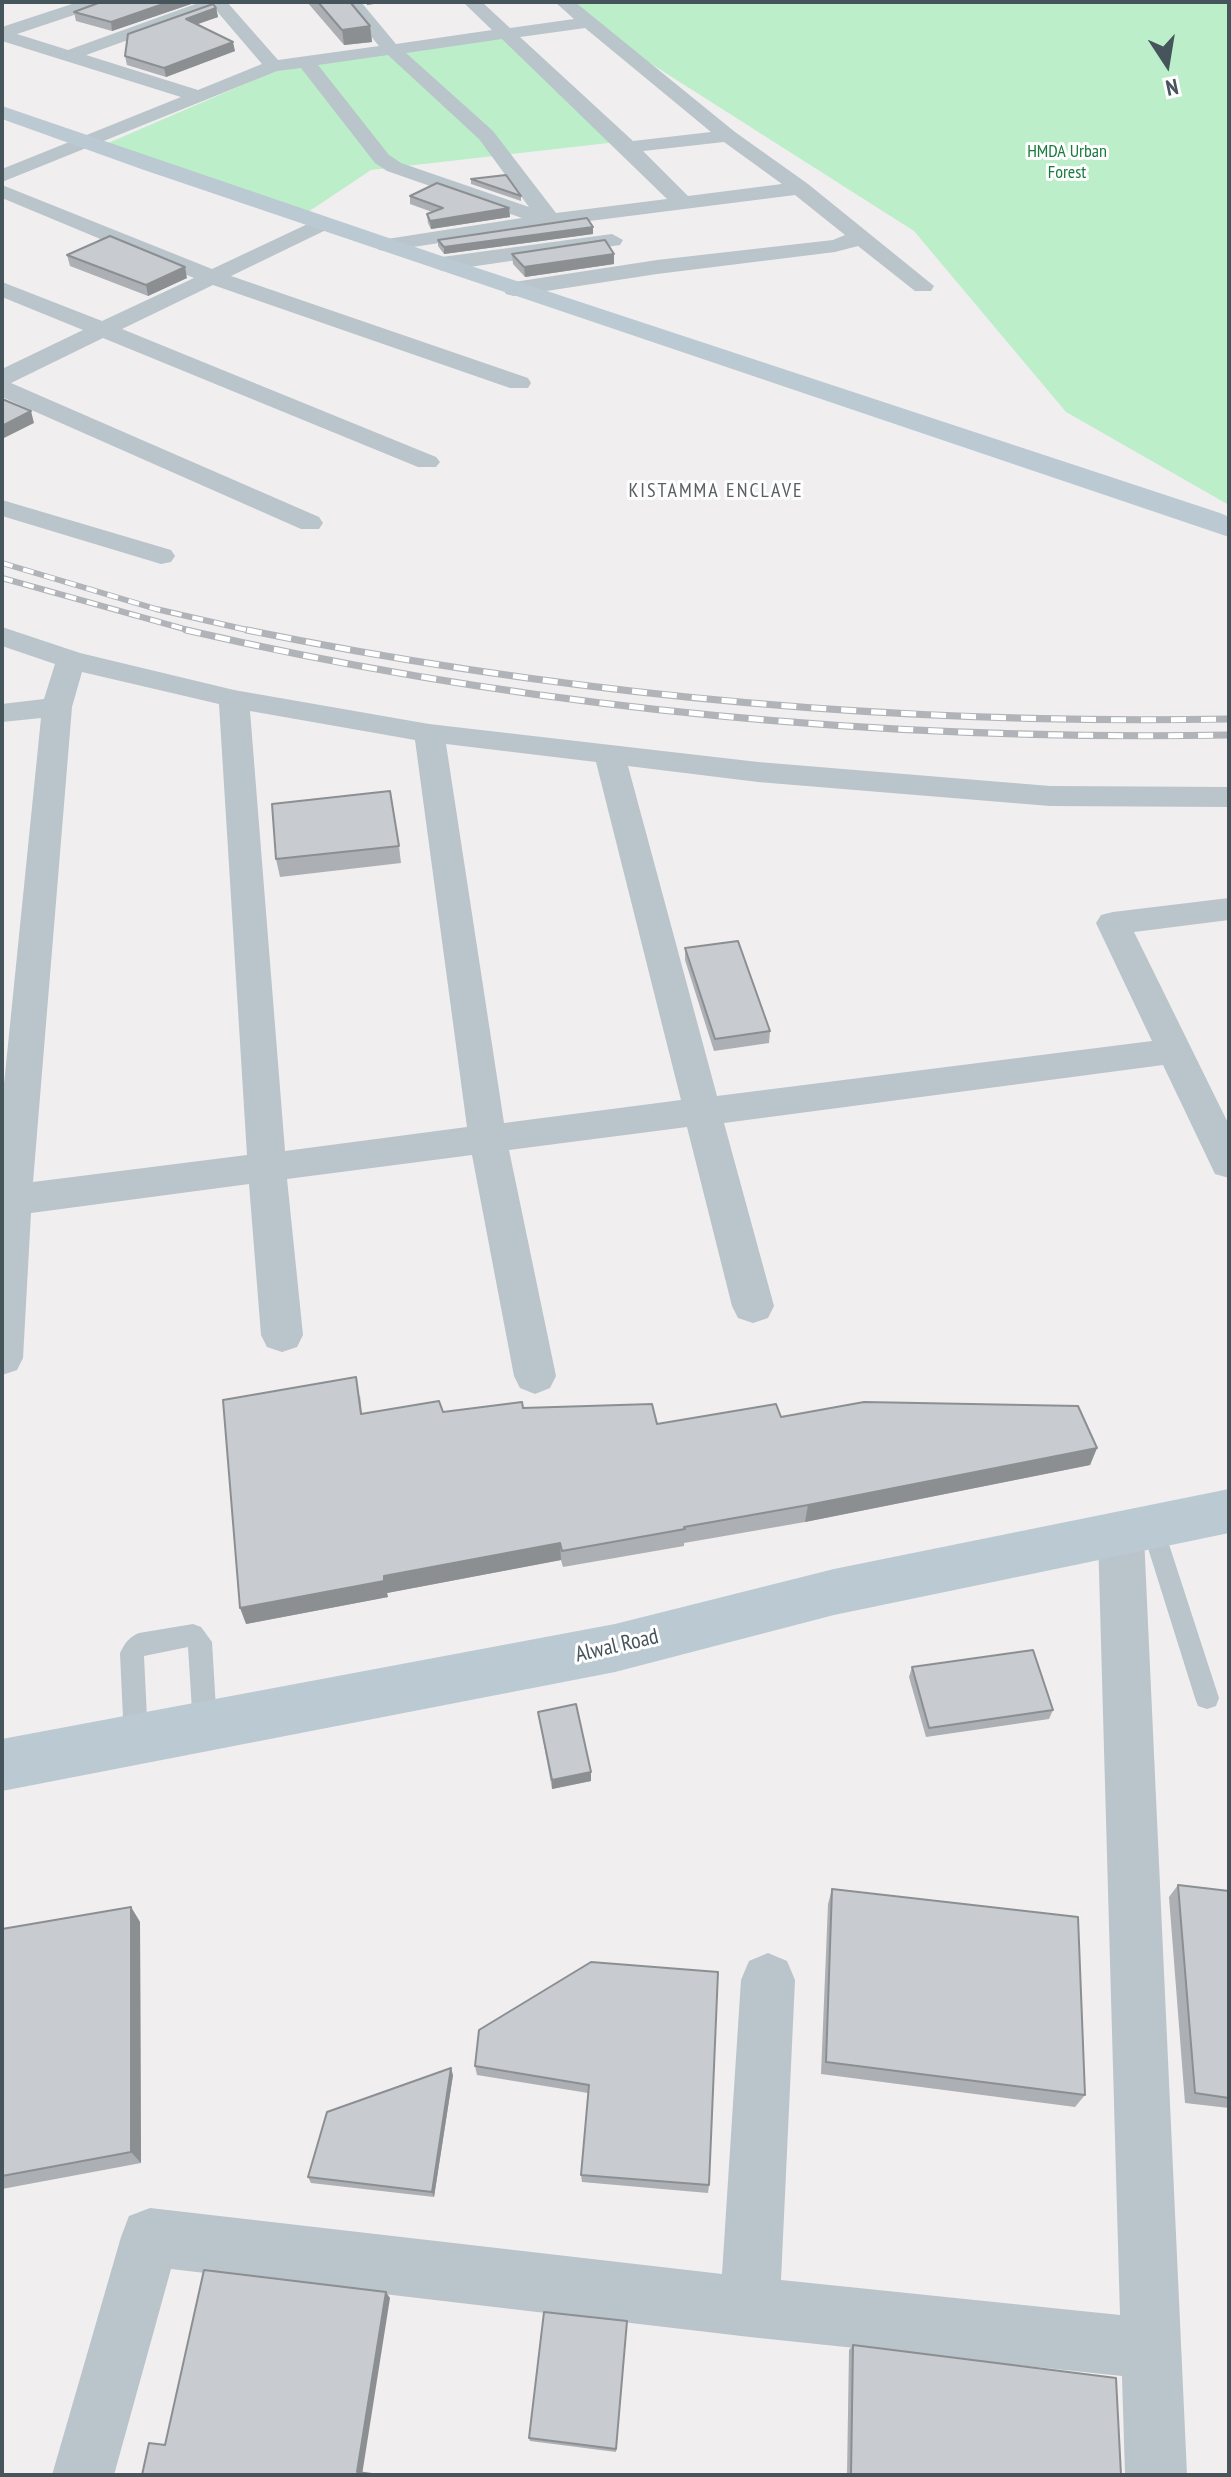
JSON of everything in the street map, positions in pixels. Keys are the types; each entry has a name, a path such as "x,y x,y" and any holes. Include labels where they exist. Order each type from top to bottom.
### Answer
{"street":[{"path":"2,34 95,2"},
{"path":"68,56 217,2 273,66"},
{"path":"352,2 390,48 486,135 550,220"},
{"path":"472,2 628,147 683,203"},
{"path":"564,2 728,136 801,188 923,286"},
{"path":"2,176 273,66 589,22"},
{"path":"2,34 198,96"},
{"path":"2,51 27,42"},
{"path":"305,61 387,163 550,220"},
{"path":"2,112 321,225 1081,475 1229,528"},
{"path":"628,147 728,136"},
{"path":"387,245 592,214 801,188"},
{"path":"2,191 214,278 519,383"},
{"path":"592,214 635,270"},
{"path":"2,378 321,225"},
{"path":"514,289 635,270 835,246 852,241 856,234"},
{"path":"442,264 612,240"},
{"path":"2,289 427,462"},
{"path":"2,388 310,523"},
{"path":"2,508 161,556"},
{"path":"2,636 71,660 234,699 429,733 758,772 1050,796 1229,797"},
{"path":"2,1358 12,1200 57,707 71,660"},
{"path":"234,699 267,1169 282,1335"},
{"path":"2,713 57,707"},
{"path":"429,733 488,1140 535,1376"},
{"path":"609,753 753,1306"},
{"path":"1229,909 1113,923 1229,1164"},
{"path":"12,1200 1175,1051"},
{"name":"Alwal Road","path":"2,1765 615,1648 834,1592 1229,1511"},
{"path":"1137,1532 1156,2475"},
{"path":"750,2307 768,1980"},
{"path":"83,2475 150,2237 750,2307 1152,2349"}],"lane":[{"path":"1137,1532 1207,1698"},
{"path":"136,1739 132,1653 139,1644 193,1635 200,1642 205,1726"}],"green space":[{"name":"HMDA Urban Forest","path":"554,2 1229,2 1229,505 1066,412 914,231"},
{"path":"504,35 617,142 371,170 308,212 106,144 291,64"}],"building":[{"path":"101,2 169,2 111,22 74,12"},
{"path":"318,2 350,2 370,26 342,30"},
{"path":"213,4 216,8 186,19 233,42 164,68 125,56 128,34"},
{"path":"506,175 521,196 471,179"},
{"path":"437,183 509,208 430,221 427,214 443,208 410,196"},
{"path":"587,218 593,227 444,247 438,240"},
{"path":"110,236 185,267 146,285 67,255"},
{"path":"605,240 614,254 524,267 512,254"},
{"path":"2,399 31,411 2,426"},
{"path":"390,791 399,846 276,859 272,804"},
{"path":"738,941 770,1031 715,1039 685,948"},
{"path":"356,1377 361,1414 439,1401 443,1412 522,1402 523,1408 652,1404 657,1424 776,1404 781,1417 864,1402 1078,1406 1097,1448 562,1551 560,1543 384,1576 384,1581 240,1608 223,1400"},
{"path":"1033,1650 1053,1710 929,1728 912,1667"},
{"path":"576,1704 591,1772 552,1780 538,1712"},
{"path":"1178,1885 1229,1891 1229,2098 1195,2093"},
{"path":"832,1889 1078,1917 1085,2095 826,2062"},
{"path":"131,1907 131,2152 2,2176 2,1929"},
{"path":"591,1962 718,1972 709,2185 581,2175 589,2085 475,2066 479,2030"},
{"path":"451,2068 432,2192 308,2177 327,2112"},
{"path":"204,2270 386,2292 357,2472 379,2475 142,2475 149,2443 165,2445"},
{"path":"544,2312 627,2321 616,2449 529,2438"},
{"path":"853,2345 1116,2378 1121,2475 851,2475"}],"railway":[{"path":"2,563 156,609 249,630"},
{"path":"2,578 193,632"},
{"path":"186,630 193,632"},
{"path":"249,630 490,673 735,702 982,717 1229,719"},
{"path":"249,630 256,632"},
{"path":"193,632 444,681 574,700 704,714 966,732 1229,735"}],"district":[{"name":"KISTAMMA ENCLAVE","path":"716,491"}]}
